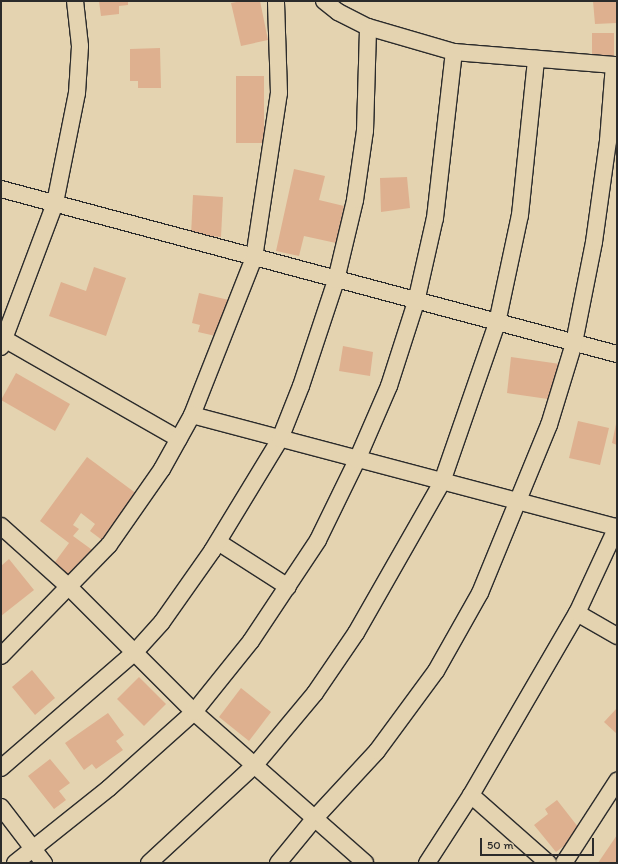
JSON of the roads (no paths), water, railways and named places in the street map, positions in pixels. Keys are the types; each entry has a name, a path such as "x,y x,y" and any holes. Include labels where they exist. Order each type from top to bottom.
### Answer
{"street":[{"path":"75,1 80,46 77,93 56,203 3,343 178,439"},
{"path":"1,656 70,588 109,545 192,415 254,258 279,93 276,1"},
{"path":"278,863 315,818 377,752 436,671 480,593 549,426 574,343 594,242 616,65 454,52 368,27 338,12 324,1"},
{"path":"1,768 135,652 162,622 218,542 280,439 301,386 336,280 354,200 365,131 368,27"},
{"path":"15,863 109,788 194,712 251,641 318,540 357,460 389,386 416,302 435,218 454,52"},
{"path":"149,863 255,765 315,693 356,633 442,482 497,323 520,215 536,59"},
{"path":"1,189 416,302 617,354"},
{"path":"192,415 357,460 617,527 577,613 471,795 427,863"},
{"path":"1,526 70,588 194,712 365,863"},
{"path":"218,542 288,587"},
{"path":"577,613 617,636"},
{"path":"564,863 617,781"},
{"path":"471,795 548,863"},
{"path":"1,807 44,863"}]}
